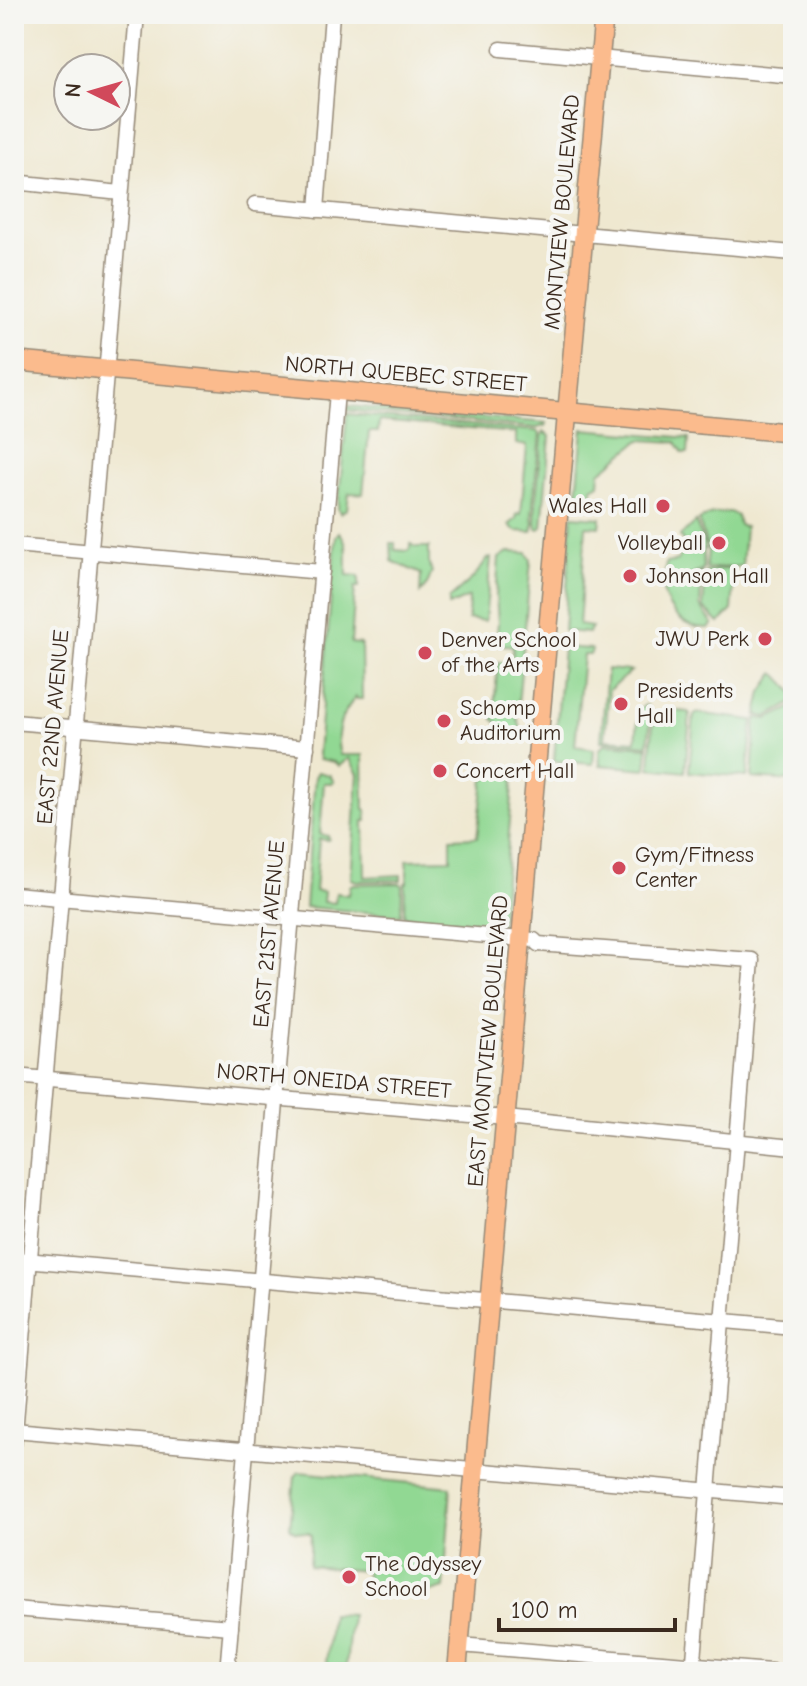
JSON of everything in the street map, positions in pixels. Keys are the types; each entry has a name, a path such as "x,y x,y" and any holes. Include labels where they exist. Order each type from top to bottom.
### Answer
{"main road":[{"name":"MONTVIEW BOULEVARD","path":"567,414 604,14"},
{"name":"NORTH QUEBEC STREET","path":"14,361 793,433"},
{"name":"EAST MONTVIEW BOULEVARD","path":"457,1672 567,414"}],"street":[{"path":"117,14 136,15"},
{"path":"317,210 332,14"},
{"name":"EAST 22ND AVENUE","path":"14,1435 136,15"},
{"path":"501,49 793,76"},
{"path":"14,182 121,193"},
{"path":"255,204 793,253"},
{"name":"EAST 21ST AVENUE","path":"227,1672 337,392"},
{"path":"14,545 322,572"},
{"path":"14,722 307,748"},
{"path":"14,894 534,940 538,944 752,960 693,1668"},
{"name":"NORTH ONEIDA STREET","path":"14,1076 506,1118 793,1147"},
{"path":"14,1259 793,1327"},
{"path":"14,1435 246,1451 793,1498"},
{"path":"14,1609 231,1627"},
{"path":"460,1645 693,1668 782,1672"}],"green space":[{"path":"348,406 546,423 537,428 345,410"},
{"path":"347,414 537,431 540,434 532,532 515,531 509,525 517,514 521,514 527,446 516,444 516,433 379,421 378,432 369,432 363,494 349,493 347,509 340,513"},
{"path":"583,429 689,438 688,453 683,453 676,442 640,440 600,472 599,484 592,488 591,507 576,507"},
{"path":"544,432 550,436 542,527 537,529 535,514"},
{"path":"730,512 737,516 739,525 745,527 742,566 706,569 708,551 699,520 712,514"},
{"path":"572,516 601,518 600,527 586,526 579,625 592,627 588,633 564,631"},
{"path":"696,522 704,545 703,570 664,583 666,563 677,561 685,546 680,536"},
{"path":"339,532 346,546 347,575 359,576 359,587 355,587 351,643 361,644 362,699 356,697 346,710 338,732 338,747 340,755 363,755 367,821 364,821 365,877 401,875 401,880 351,879 358,774 349,758 339,766 319,759 318,754 336,536"},
{"path":"391,543 395,543 395,550 409,551 411,544 429,547 432,572 420,593 421,574 392,561"},
{"path":"508,552 527,553 531,560 517,717 520,733 510,733 493,719 498,662 512,663 513,646 496,644 499,558"},
{"path":"491,558 485,621 468,619 469,597 449,606 449,599 474,577"},
{"path":"735,569 732,610 719,623 703,607 706,572"},
{"path":"702,573 700,606 713,624 709,628 685,623 669,606 663,590 666,586"},
{"path":"563,647 592,650 590,655 583,655 575,746 594,749 593,764 554,761"},
{"path":"607,669 631,671 609,690 605,739 636,741 639,709 646,705 651,715 648,745 601,741"},
{"path":"775,673 793,692 793,703 767,717 757,715 762,692"},
{"path":"793,707 793,781 752,778 756,718 768,719"},
{"path":"667,710 690,714 685,772 650,768 653,723 660,723 666,718"},
{"path":"696,713 753,720 747,777 689,772"},
{"path":"605,744 648,747 646,769 600,765 599,750"},
{"path":"318,772 330,775 334,782 324,783 320,834 329,838 319,839 315,891 324,892 323,902 335,903 336,893 349,895 353,884 400,883 401,915 305,907 315,777"},
{"path":"499,772 514,773 501,925 404,916 407,860 451,859 451,838 477,837 484,780"},
{"path":"299,1472 451,1487 444,1588 428,1593 365,1589 366,1571 309,1566 311,1535 290,1527 295,1477"},
{"path":"331,1614 351,1615 346,1667 326,1665"}],"place":[{"name":"Wales Hall","path":"663,506"},
{"name":"Volleyball","path":"719,543"},
{"name":"Johnson Hall","path":"630,576"},
{"name":"JWU Perk","path":"765,639"},
{"name":"Denver School of the Arts","path":"425,653"},
{"name":"Presidents Hall","path":"621,704"},
{"name":"Schomp Auditorium","path":"444,721"},
{"name":"Concert Hall","path":"440,771"},
{"name":"Gym/Fitness Center","path":"619,868"},
{"name":"The Odyssey School","path":"349,1577"}]}
